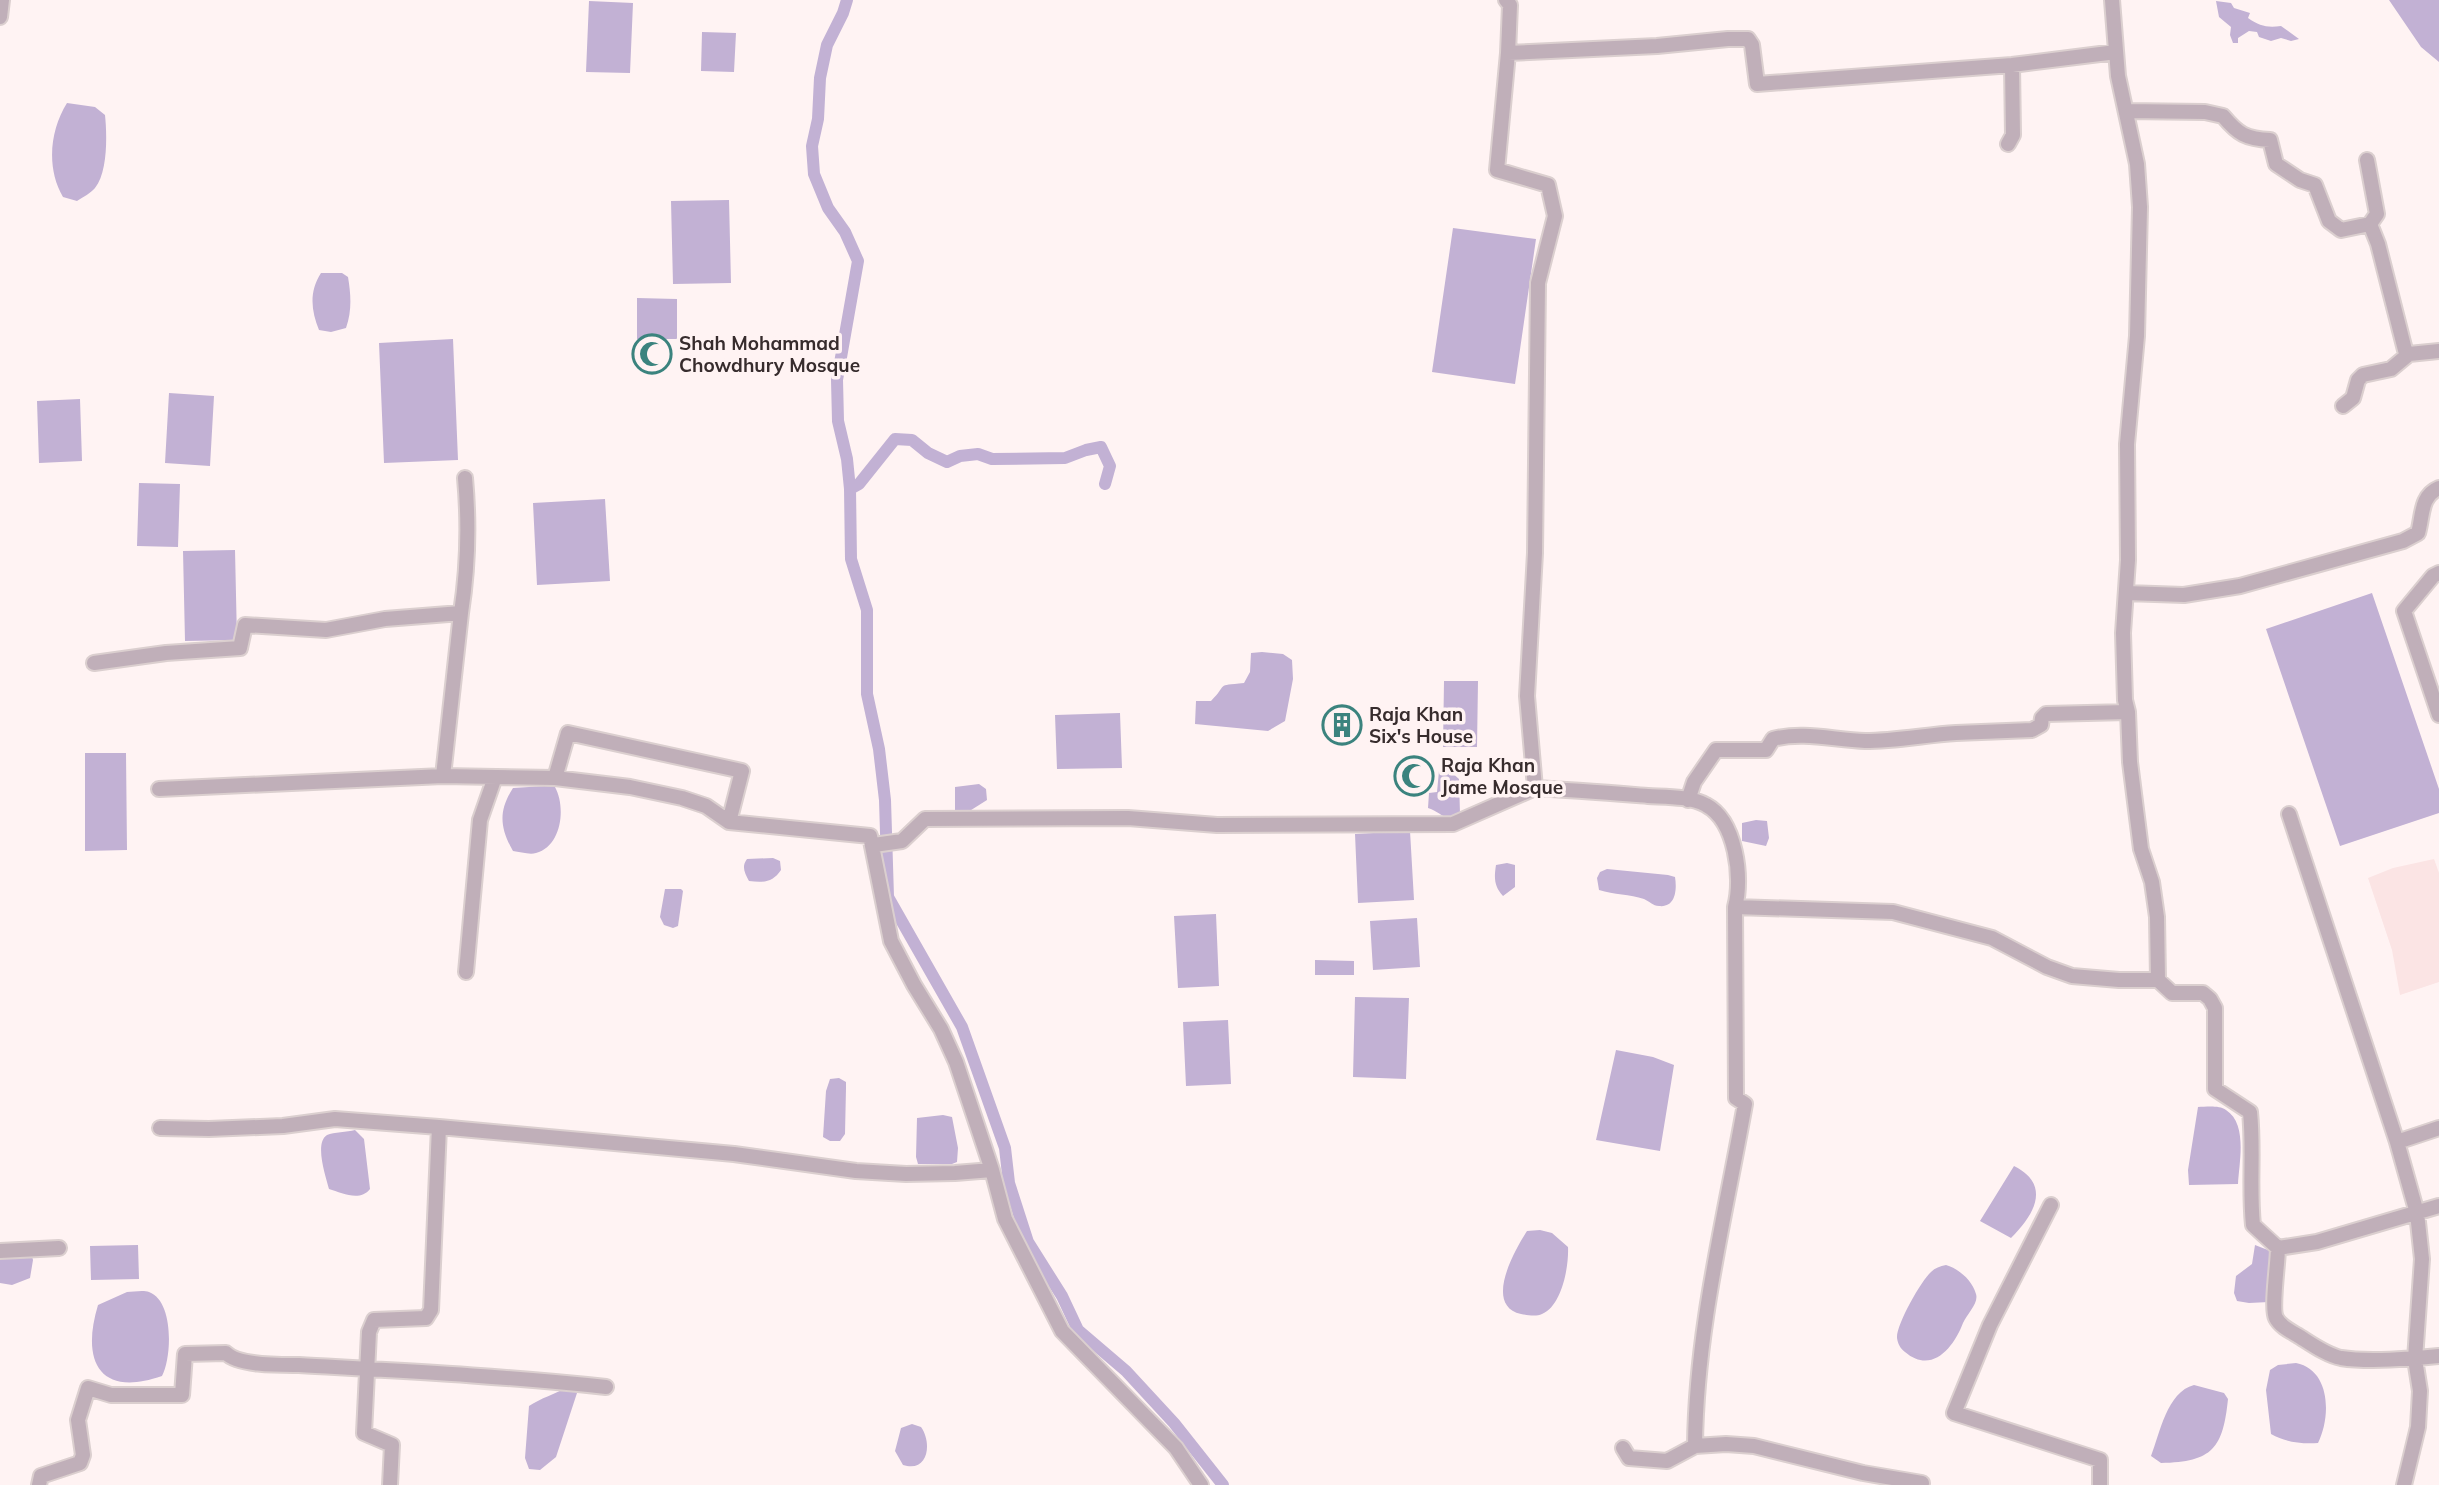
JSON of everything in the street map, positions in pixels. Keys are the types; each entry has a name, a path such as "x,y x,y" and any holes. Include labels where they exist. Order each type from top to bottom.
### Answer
{"street":[{"path":"0,18 2,0"},
{"path":"1506,0 1510,5 1508,53 1497,170 1548,185 1556,216 1538,283 1535,554 1527,696 1535,788"},
{"path":"2112,0 2116,52 2137,164 2140,219 2137,336 2127,444 2128,560 2123,633 2125,701 2141,849 2152,882 2157,917 2158,980"},
{"path":"1508,53 1748,39 1752,45 1757,84 2012,65 2116,52"},
{"path":"2008,144 2014,135 2012,65"},
{"path":"2126,111 2195,112 2223,116 2235,131 2253,140 2270,140 2276,164 2301,180 2315,185 2329,222 2341,230 2370,224 2377,214 2367,160"},
{"path":"2370,224 2378,244 2405,350 2409,354"},
{"path":"2343,406 2353,398 2362,375 2391,369 2409,354 2439,351"},
{"path":"443,776 466,586 465,478"},
{"path":"2126,593 2184,595 2240,586 2403,541 2418,533 2423,518 2423,504 2433,491 2439,488"},
{"path":"2439,573 2404,611 2439,715"},
{"path":"94,663 166,653 240,648 245,625 326,630 385,619 461,613"},
{"path":"1688,800 1695,782 1716,750 1766,750 1773,739 1782,736 1816,736 1862,741 1909,740 1954,733 2032,730 2041,725 2046,714 2128,712"},
{"path":"555,778 568,733 742,771 729,822"},
{"path":"159,789 443,776 555,778 630,787 682,798 706,806 729,822 870,836 874,845 891,941 914,985 942,1029 956,1062 992,1170 1005,1219 1062,1331 1176,1448 1201,1485"},
{"path":"467,972 480,820 495,777"},
{"path":"874,845 902,841 925,819 1128,818 1216,825 1453,824 1535,788 1688,800 1706,805 1718,816 1730,837 1738,862 1740,890 1735,907 1736,1098 1745,1104 1711,1276 1695,1413 1695,1446"},
{"path":"2289,814 2398,1142 2417,1213 2422,1259 2415,1359 2420,1391 2418,1427 2404,1485"},
{"path":"1735,907 1893,912 1992,938 2047,967 2072,976 2158,980 2172,993 2203,993 2215,1008 2215,1089 2250,1112 2253,1139 2253,1225 2278,1248 2278,1275 2273,1305 2276,1319 2315,1346 2339,1358 2415,1359 2439,1356"},
{"path":"160,1128 283,1126 335,1119 734,1154 856,1171 906,1174 992,1170"},
{"path":"390,1485 392,1444 364,1433 369,1332 374,1320 426,1318 431,1310 439,1127"},
{"path":"2398,1142 2439,1128"},
{"path":"2051,1205 1990,1325 1954,1413 2099,1460 2100,1485"},
{"path":"2278,1248 2317,1242 2439,1206"},
{"path":"0,1251 59,1248"},
{"path":"39,1485 41,1476 80,1463 83,1455 78,1420 88,1388 111,1395 182,1395 185,1354 226,1353 230,1357 260,1364 367,1367 506,1376 606,1387"},
{"path":"1623,1448 1629,1458 1667,1461 1695,1446 1754,1446 1922,1485"}],"shaded area":[{"path":"2389,0 2439,0 2439,62 2421,47"},
{"path":"589,1 633,3 630,73 586,72"},
{"path":"2216,1 2231,3 2234,8 2250,13 2248,18 2256,23 2281,26 2299,39 2291,41 2281,38 2271,41 2259,37 2257,32 2249,31 2238,38 2238,43 2233,43 2231,27 2219,17"},
{"path":"702,32 736,33 734,72 701,71"},
{"path":"67,103 95,107 105,115 106,142 102,173 95,188 77,201 63,197 52,162 57,125"},
{"path":"729,200 731,283 673,284 671,201"},
{"path":"1453,228 1536,239 1515,384 1432,372"},
{"path":"321,273 342,273 348,277 350,303 346,328 331,332 319,330 312,301 314,287"},
{"path":"637,298 677,299 677,339 637,339"},
{"path":"453,339 458,460 384,463 379,343"},
{"path":"169,393 214,396 210,466 165,463"},
{"path":"80,399 82,461 39,463 37,401"},
{"path":"139,483 180,484 178,547 137,546"},
{"path":"605,499 610,581 537,585 533,503"},
{"path":"235,550 237,640 185,641 183,551"},
{"path":"2372,593 2439,789 2439,813 2340,846 2266,629"},
{"path":"1251,653 1283,654 1292,660 1293,679 1285,721 1268,731 1195,724 1196,701 1211,701 1223,686 1244,683 1250,672"},
{"path":"1444,681 1478,681 1477,747 1443,747"},
{"path":"1120,713 1122,768 1057,769 1055,715"},
{"path":"85,753 126,753 127,850 85,851"},
{"path":"1439,771 1451,772 1459,779 1460,814 1446,817 1428,808 1429,793 1437,792"},
{"path":"979,784 986,789 987,800 968,812 955,810 955,787"},
{"path":"555,787 558,795 561,815 556,834 545,849 536,853 513,851 503,827 503,812 508,796 513,788"},
{"path":"1767,821 1769,838 1766,846 1742,841 1742,823"},
{"path":"1410,831 1414,900 1358,903 1355,834"},
{"path":"773,858 780,861 781,870 775,877 768,881 749,881 744,867 747,859"},
{"path":"2434,859 2439,873 2439,982 2400,995 2392,950 2368,878 2393,868"},
{"path":"1496,865 1515,865 1515,887 1503,896 1496,885 1495,870"},
{"path":"1607,869 1675,877 1674,897 1669,904 1659,906 1639,897 1599,890 1597,878 1600,872"},
{"path":"665,889 683,891 678,926 673,928 664,925 660,917"},
{"path":"1216,914 1219,986 1178,988 1174,916"},
{"path":"1417,918 1420,967 1373,970 1370,921"},
{"path":"1315,960 1354,961 1354,975 1315,975"},
{"path":"1355,997 1409,998 1406,1079 1353,1077"},
{"path":"1228,1020 1231,1084 1186,1086 1183,1022"},
{"path":"1616,1050 1653,1057 1674,1065 1660,1151 1596,1140"},
{"path":"839,1078 846,1082 845,1134 840,1141 830,1141 823,1137 826,1091 830,1079"},
{"path":"2198,1107 2223,1108 2233,1116 2241,1144 2238,1184 2189,1185 2188,1170"},
{"path":"943,1115 952,1117 958,1148 957,1162 918,1164 917,1118"},
{"path":"355,1130 364,1139 370,1189 356,1196 329,1189 321,1152 323,1139 327,1135"},
{"path":"2014,1166 2026,1174 2036,1191 2027,1220 2011,1238 1980,1221"},
{"path":"1527,1231 1552,1233 1568,1247 1567,1264 1563,1285 1555,1303 1542,1314 1532,1316 1510,1309 1504,1300 1503,1289 1510,1263"},
{"path":"138,1245 139,1279 91,1280 90,1246"},
{"path":"2255,1245 2273,1252 2269,1302 2237,1301 2234,1293 2236,1276 2252,1264"},
{"path":"31,1253 33,1260 30,1278 12,1285 0,1283 0,1254"},
{"path":"1946,1265 1956,1269 1968,1280 1976,1294 1976,1301 1948,1349 1933,1359 1924,1361 1903,1350 1899,1344 1897,1338 1900,1323 1921,1284 1936,1268"},
{"path":"127,1292 149,1292 157,1297 163,1306 169,1343 162,1376 140,1382 123,1382 110,1378 100,1370 94,1358 93,1325 98,1305"},
{"path":"2296,1363 2308,1367 2322,1385 2326,1408 2318,1443 2293,1442 2271,1434 2266,1390 2270,1370 2278,1365"},
{"path":"2194,1385 2224,1393 2228,1399 2223,1430 2212,1449 2204,1455 2179,1462 2161,1463 2151,1456 2166,1414 2177,1396"},
{"path":"568,1387 574,1387 577,1393 556,1457 540,1470 529,1469 525,1458 529,1406"},
{"path":"912,1424 921,1427 927,1448 923,1460 912,1466 903,1465 895,1451 901,1428"}],"waterway":[{"path":"847,0 827,45 812,146 814,174 828,208 845,232 858,261 837,380 838,421 847,459 850,489 851,559 867,610 867,694 879,749 885,800 888,897 962,1027 1005,1148 1009,1183 1028,1242 1062,1296 1078,1330 1126,1371 1174,1423 1223,1485"},
{"path":"850,489 859,484 895,439 912,440 928,453 947,462 960,456 978,454 992,459 1065,458 1101,447 1110,466 1105,484"}],"place":[{"name":"Shah Mohammad Chowdhury Mosque","path":"652,354"},
{"name":"Raja Khan Six's House","path":"1342,725"},
{"name":"Raja Khan Jame Mosque","path":"1414,776"}]}
